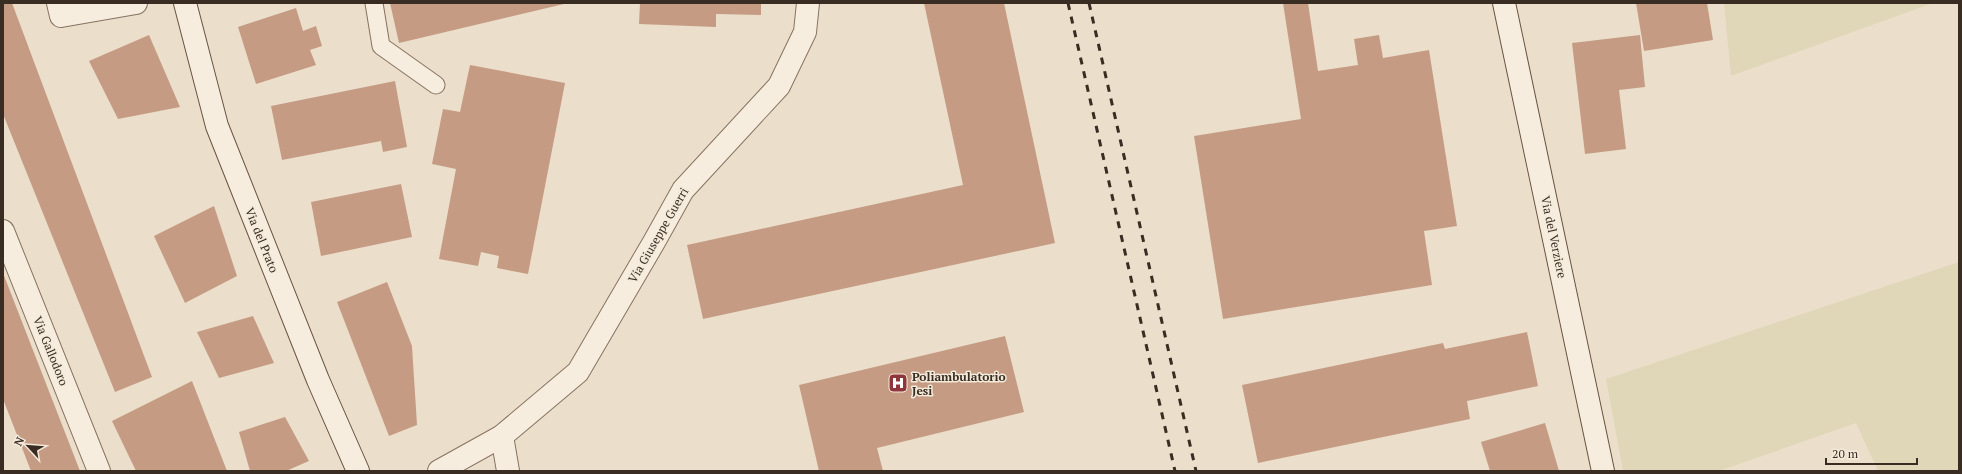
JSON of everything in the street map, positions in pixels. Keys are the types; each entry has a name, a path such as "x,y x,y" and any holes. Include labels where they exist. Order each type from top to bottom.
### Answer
{"street":[{"path":"58,3 61,16 136,3"},
{"name":"Via del Prato","path":"185,3 217,126 315,372 358,471"},
{"name":"Via Giuseppe Guerri","path":"439,471 502,436 578,372 683,190 779,86 804,32 808,3"},
{"name":"Via del Verziere","path":"1504,3 1604,471"},
{"name":"Via Gallodoro","path":"3,231 99,471"},
{"path":"502,436 508,471"}],"lane":[{"path":"374,3 381,46 436,85"}],"shaded area":[{"path":"1724,3 1933,3 1731,76"},
{"path":"1959,262 1959,471 1878,471 1856,423 1719,471 1623,471 1606,379"}],"building":[{"path":"3,3 12,3 152,377 115,392 3,114"},
{"path":"390,3 564,3 564,4 399,43"},
{"path":"640,3 761,3 761,15 716,14 716,27 639,24"},
{"path":"924,3 1004,3 1055,243 703,319 687,245 963,185"},
{"path":"1283,3 1308,3 1318,71 1358,65 1354,39 1379,35 1383,58 1429,50 1457,226 1424,231 1432,285 1223,319 1194,136 1301,119"},
{"path":"1636,3 1707,3 1713,40 1644,51"},
{"path":"296,8 303,31 316,26 322,46 310,50 316,65 256,84 238,27"},
{"path":"149,35 180,107 118,119 89,61"},
{"path":"1640,35 1645,87 1619,90 1626,149 1585,154 1572,43"},
{"path":"470,65 565,83 528,274 497,268 499,256 481,252 478,266 439,259 456,169 432,164 443,109 460,112"},
{"path":"395,81 407,147 383,152 381,141 282,160 271,106"},
{"path":"401,184 412,237 321,256 311,202"},
{"path":"214,206 237,276 185,303 154,236"},
{"path":"3,273 80,471 31,471 3,399"},
{"path":"387,282 412,346 417,425 389,436 337,302"},
{"path":"253,316 274,363 219,378 197,332"},
{"path":"1527,332 1538,386 1467,401 1470,419 1258,463 1242,385 1443,343 1445,349"},
{"path":"1005,336 1024,412 877,448 883,471 819,471 799,385"},
{"path":"192,381 227,471 136,471 112,421"},
{"path":"285,417 309,461 286,471 250,471 239,432"},
{"path":"1545,423 1559,471 1490,471 1481,442"}],"railway":[{"path":"1068,3 1175,471"},
{"path":"1089,3 1196,471"}],"place":[{"name":"Poliambulatorio Jesi","path":"898,383"}]}
